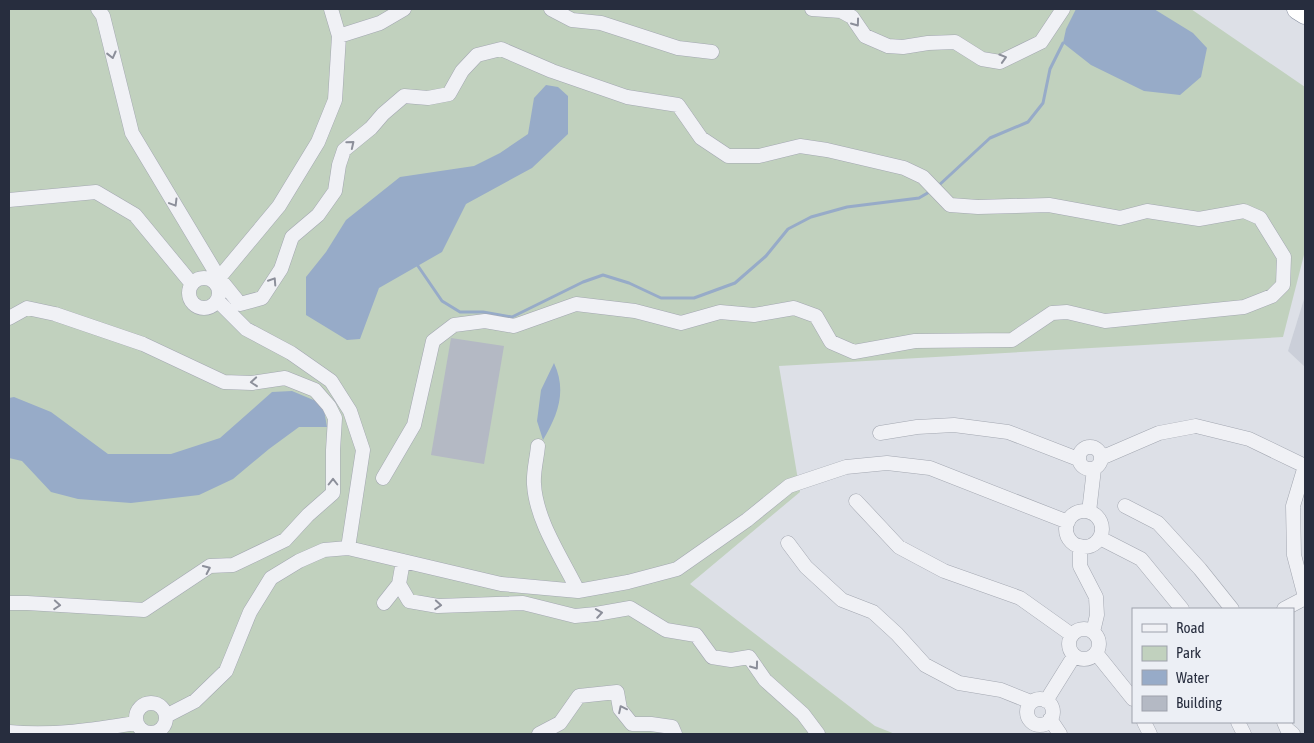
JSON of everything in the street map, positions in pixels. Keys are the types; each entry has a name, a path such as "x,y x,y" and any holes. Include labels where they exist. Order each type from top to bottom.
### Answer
{"highway":[{"path":"1297,9 1305,14"}],"street":[{"path":"98,9 103,16 132,132 217,280 240,304 262,298 281,269 292,238 318,215 335,191 339,165 344,150 371,128 383,114 404,96 428,98 449,94 462,71 477,54 501,49 552,71 627,97 678,105 701,138 728,156 759,156 800,146 828,150 904,168 923,177 950,204 978,207 1049,204 1120,218 1147,211 1199,219 1244,211 1260,218 1284,257 1283,285 1272,296 1244,307 1105,321 1067,312 1052,313 1012,340 915,341 854,352 831,342 816,316 794,308 754,315 720,312 681,324 635,311 576,304 514,326 485,321 454,324 433,341 414,425 383,478"},
{"path":"217,280 279,206 318,142 335,100 339,36 331,9"},
{"path":"339,36 380,23 404,9"},
{"path":"551,9 572,20 601,23 678,48 712,52"},
{"path":"812,9 841,11 852,17 864,36 888,46 903,47 928,43 956,42 982,59 1000,62 1040,42 1063,9"},
{"path":"9,200 96,192 135,216 192,284"},
{"path":"200,278 217,280 220,291 218,301 210,308 200,308 192,303 188,293 192,284 200,278"},
{"path":"218,301 246,329 291,353 331,380 350,411 362,450 348,548"},
{"path":"9,318 27,308 55,314 143,344 224,382 252,384 285,378 314,390 329,406 335,418 333,493 285,540 233,565 210,566 144,610 9,603"},
{"path":"880,433 918,427 954,425 1008,432 1078,459 1084,468 1159,433 1196,426 1249,439 1305,466 1293,506 1294,555 1305,598 1286,608"},
{"path":"538,446 533,482 536,503 578,591"},
{"path":"1078,459 1083,449 1091,447 1098,450 1098,463 1089,512"},
{"path":"166,716 195,701 226,671 250,612 271,578 299,561 324,550 348,548 500,584 578,591 628,582 677,569 747,520 789,486 846,466 887,463 930,468 1068,522"},
{"path":"856,500 899,547 944,571 1020,598 1072,635"},
{"path":"1125,506 1158,523 1200,569 1231,608"},
{"path":"1089,512 1094,514 1101,522 1100,538 1091,546 1080,546 1070,539 1066,528 1074,514 1089,512"},
{"path":"1100,538 1140,559 1181,608"},
{"path":"788,543 806,567 842,600 872,612 897,634 924,665 959,683 1001,690 1031,702"},
{"path":"1080,546 1080,566 1096,597 1097,615 1093,632"},
{"path":"384,603 399,584 403,561"},
{"path":"399,584 409,601 438,606 524,603 575,616 630,608 666,630 696,635 712,658 731,660 749,658 765,680 803,714 818,734"},
{"path":"1084,629 1093,632 1099,644 1096,653 1083,659 1074,656 1068,644 1072,635 1084,629"},
{"path":"1096,653 1132,698"},
{"path":"1046,701 1074,656"},
{"path":"539,734 560,723 579,696 616,692 620,709 632,724 672,727 675,734"},
{"path":"1038,699 1046,701 1050,703 1053,711 1050,719 1039,725 1031,722 1028,718 1027,710 1031,702 1038,699"},
{"path":"9,732 85,732 140,729 152,733 164,726 166,716 157,704 147,703 139,708 136,718 140,729"},
{"path":"1050,719 1060,734"},
{"path":"1284,723 1287,729 1293,734"}],"shaded area":[{"path":"1305,296 1305,367 1288,351"}],"green space":[{"path":"9,9 1191,9 1305,87 1305,251 1283,337 779,366 800,492 690,584 875,726 895,734 9,734"}],"water":[{"path":"1076,9 1154,9 1193,33 1207,48 1201,77 1180,95 1144,91 1091,65 1063,43 1066,29"},
{"path":"546,85 558,87 568,96 568,134 532,168 466,204 442,252 379,288 360,339 347,340 306,315 306,277 326,252 346,220 400,177 474,166 500,153 528,134 534,98"},
{"path":"554,363 560,383 559,403 553,421 543,440 537,421 541,390"},
{"path":"292,391 323,404 327,427 299,427 233,479 199,495 131,503 78,499 51,492 22,461 9,458 9,398 14,397 51,412 108,454 171,454 220,438 272,392"}],"building":[{"path":"451,338 504,346 484,464 431,455"}],"waterway":[{"path":"937,187 990,138 1028,122 1043,103 1050,69 1063,43"},
{"path":"418,266 442,301 460,312 483,312 512,317 583,282 603,275 629,283 661,298 694,298 735,283 766,256 788,229 811,217 847,207 919,198 931,191"}]}
